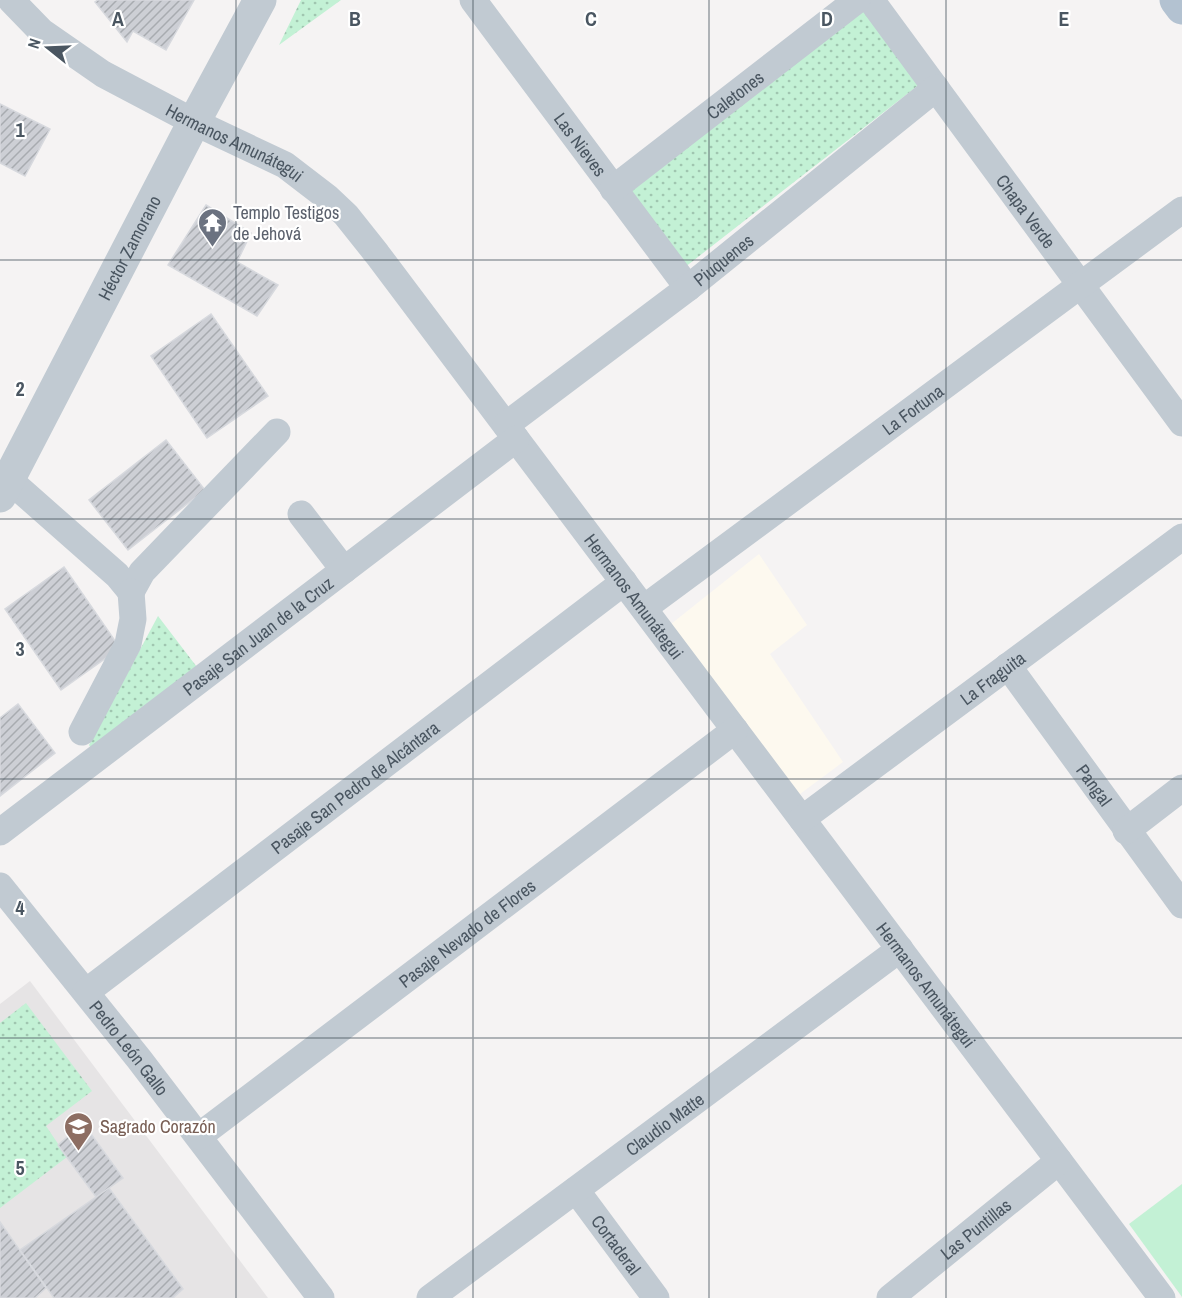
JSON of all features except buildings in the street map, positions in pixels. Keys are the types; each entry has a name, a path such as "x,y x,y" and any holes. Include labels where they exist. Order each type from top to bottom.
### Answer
{"main road":[{"path":"1176,0 1182,8"}],"street":[{"name":"Hermanos Amunátegui","path":"11,0 41,31 103,75 285,165 346,215 1162,1298"},
{"name":"Héctor Zamorano","path":"4,487 260,0"},
{"name":"Caletones","path":"613,189 857,0"},
{"name":"Chapa Verde","path":"872,0 1182,423"},
{"name":"Las Nieves","path":"483,4 613,189 688,288"},
{"name":"Piuquenes","path":"511,432 936,88"},
{"name":"La Fortuna","path":"644,608 1182,210"},
{"path":"82,732 128,644 132,619 131,592 142,572 278,432"},
{"name":"Pasaje San Juan de la Cruz","path":"0,832 344,570 511,432"},
{"path":"4,487 117,575 131,592"},
{"path":"301,514 344,570"},
{"name":"La Fraguita","path":"802,819 1182,537"},
{"name":"Pasaje San Pedro de Alcántara","path":"86,992 624,582"},
{"name":"Pangal","path":"1008,666 1182,905"},
{"name":"Pasaje Nevado de Flores","path":"199,1136 735,730"},
{"path":"1126,831 1182,788"},
{"name":"Pedro León Gallo","path":"0,886 199,1136 321,1298"},
{"name":"Claudio Matte","path":"430,1298 900,949"},
{"name":"Las Puntillas","path":"890,1298 1059,1161"},
{"name":"Cortaderal","path":"576,1190 656,1298"}],"shaded area":[{"path":"759,554 807,625 770,654 843,762 796,797 671,624"},
{"name":"Sagrado Corazón","path":"30,981 268,1298 0,1298 0,1004"}],"green space":[{"path":"301,0 341,0 279,45"},
{"path":"864,8 920,84 680,271 624,194"},
{"path":"158,616 200,671 94,753 89,745"},
{"path":"26,1003 92,1091 46,1126 67,1157 0,1208 0,1023"},
{"path":"1182,1184 1182,1297 1129,1224"}],"place":[{"name":"Templo Testigos de Jehová","path":"212,248"},
{"name":"Sagrado Corazón","path":"79,1152"}]}
